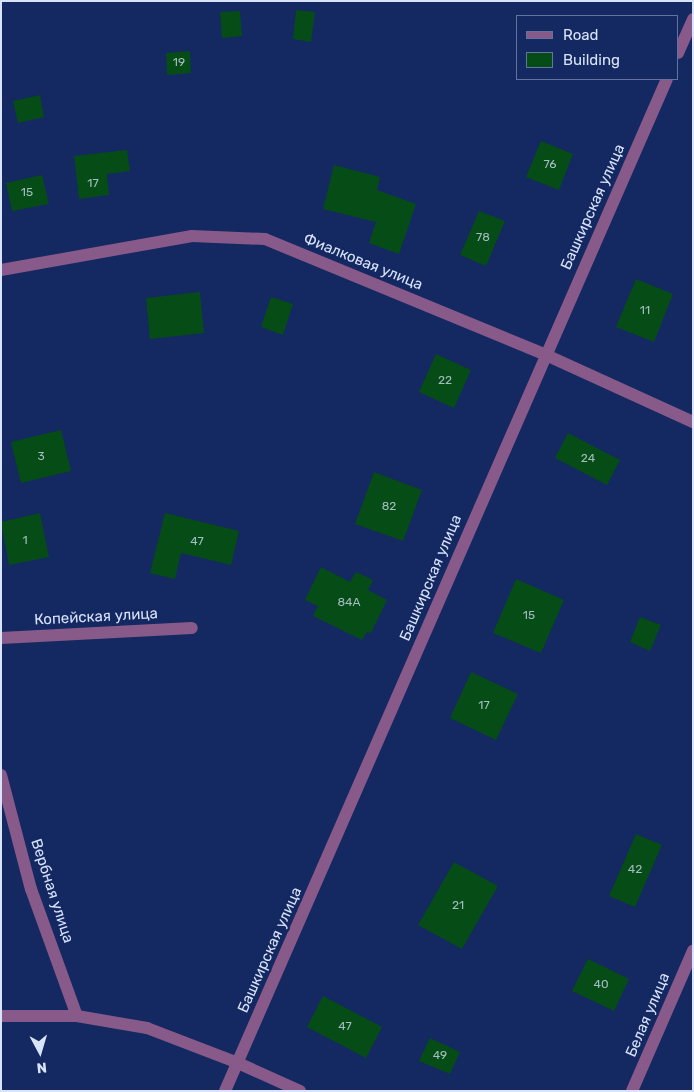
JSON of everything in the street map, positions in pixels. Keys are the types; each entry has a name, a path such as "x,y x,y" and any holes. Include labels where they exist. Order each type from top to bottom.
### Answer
{"street":[{"path":"679,52 693,19"},
{"name":"Башкирская улица","path":"225,1091 667,80"},
{"name":"Фиалковая улица","path":"1,270 192,236 265,239 546,355 693,422"},
{"name":"Копейская улица","path":"1,638 192,628"},
{"name":"Вербная улица","path":"1,775 32,889 77,1016"},
{"name":"Белая улица","path":"632,1091 693,951"},
{"path":"1,1016 77,1016 147,1028 238,1063 300,1091"}],"building":[{"path":"296,10 315,12 311,42 293,39"},
{"path":"240,11 242,36 222,38 220,12"},
{"path":"190,51 191,73 167,75 166,53"},
{"path":"40,95 44,117 18,123 13,101"},
{"path":"541,141 573,154 559,190 526,177"},
{"path":"127,150 130,171 107,174 109,195 79,199 74,156"},
{"path":"334,165 380,177 377,190 416,204 399,254 369,243 376,222 323,209"},
{"path":"42,175 49,204 12,211 6,183"},
{"path":"479,211 505,221 486,266 460,255"},
{"path":"636,279 673,294 654,342 616,327"},
{"path":"200,292 204,333 150,339 146,298"},
{"path":"271,297 293,304 283,335 261,327"},
{"path":"436,354 471,370 454,408 419,392"},
{"path":"61,430 71,471 21,483 11,442"},
{"path":"568,433 620,460 607,485 555,458"},
{"path":"374,472 422,490 403,541 355,524"},
{"path":"40,513 49,557 9,565 1,522"},
{"path":"165,513 239,531 231,565 181,553 175,579 150,573"},
{"path":"321,567 350,582 356,572 373,580 368,590 387,600 371,633 367,632 362,640 313,616 318,606 305,600"},
{"path":"516,579 564,600 541,653 493,633"},
{"path":"640,617 661,625 650,651 630,642"},
{"path":"471,672 518,694 496,740 450,718"},
{"path":"636,834 662,845 635,907 609,896"},
{"path":"454,862 498,886 462,949 418,925"},
{"path":"588,959 629,979 614,1011 572,991"},
{"path":"323,996 382,1027 366,1058 307,1027"},
{"path":"430,1038 460,1052 450,1074 419,1061"}]}
